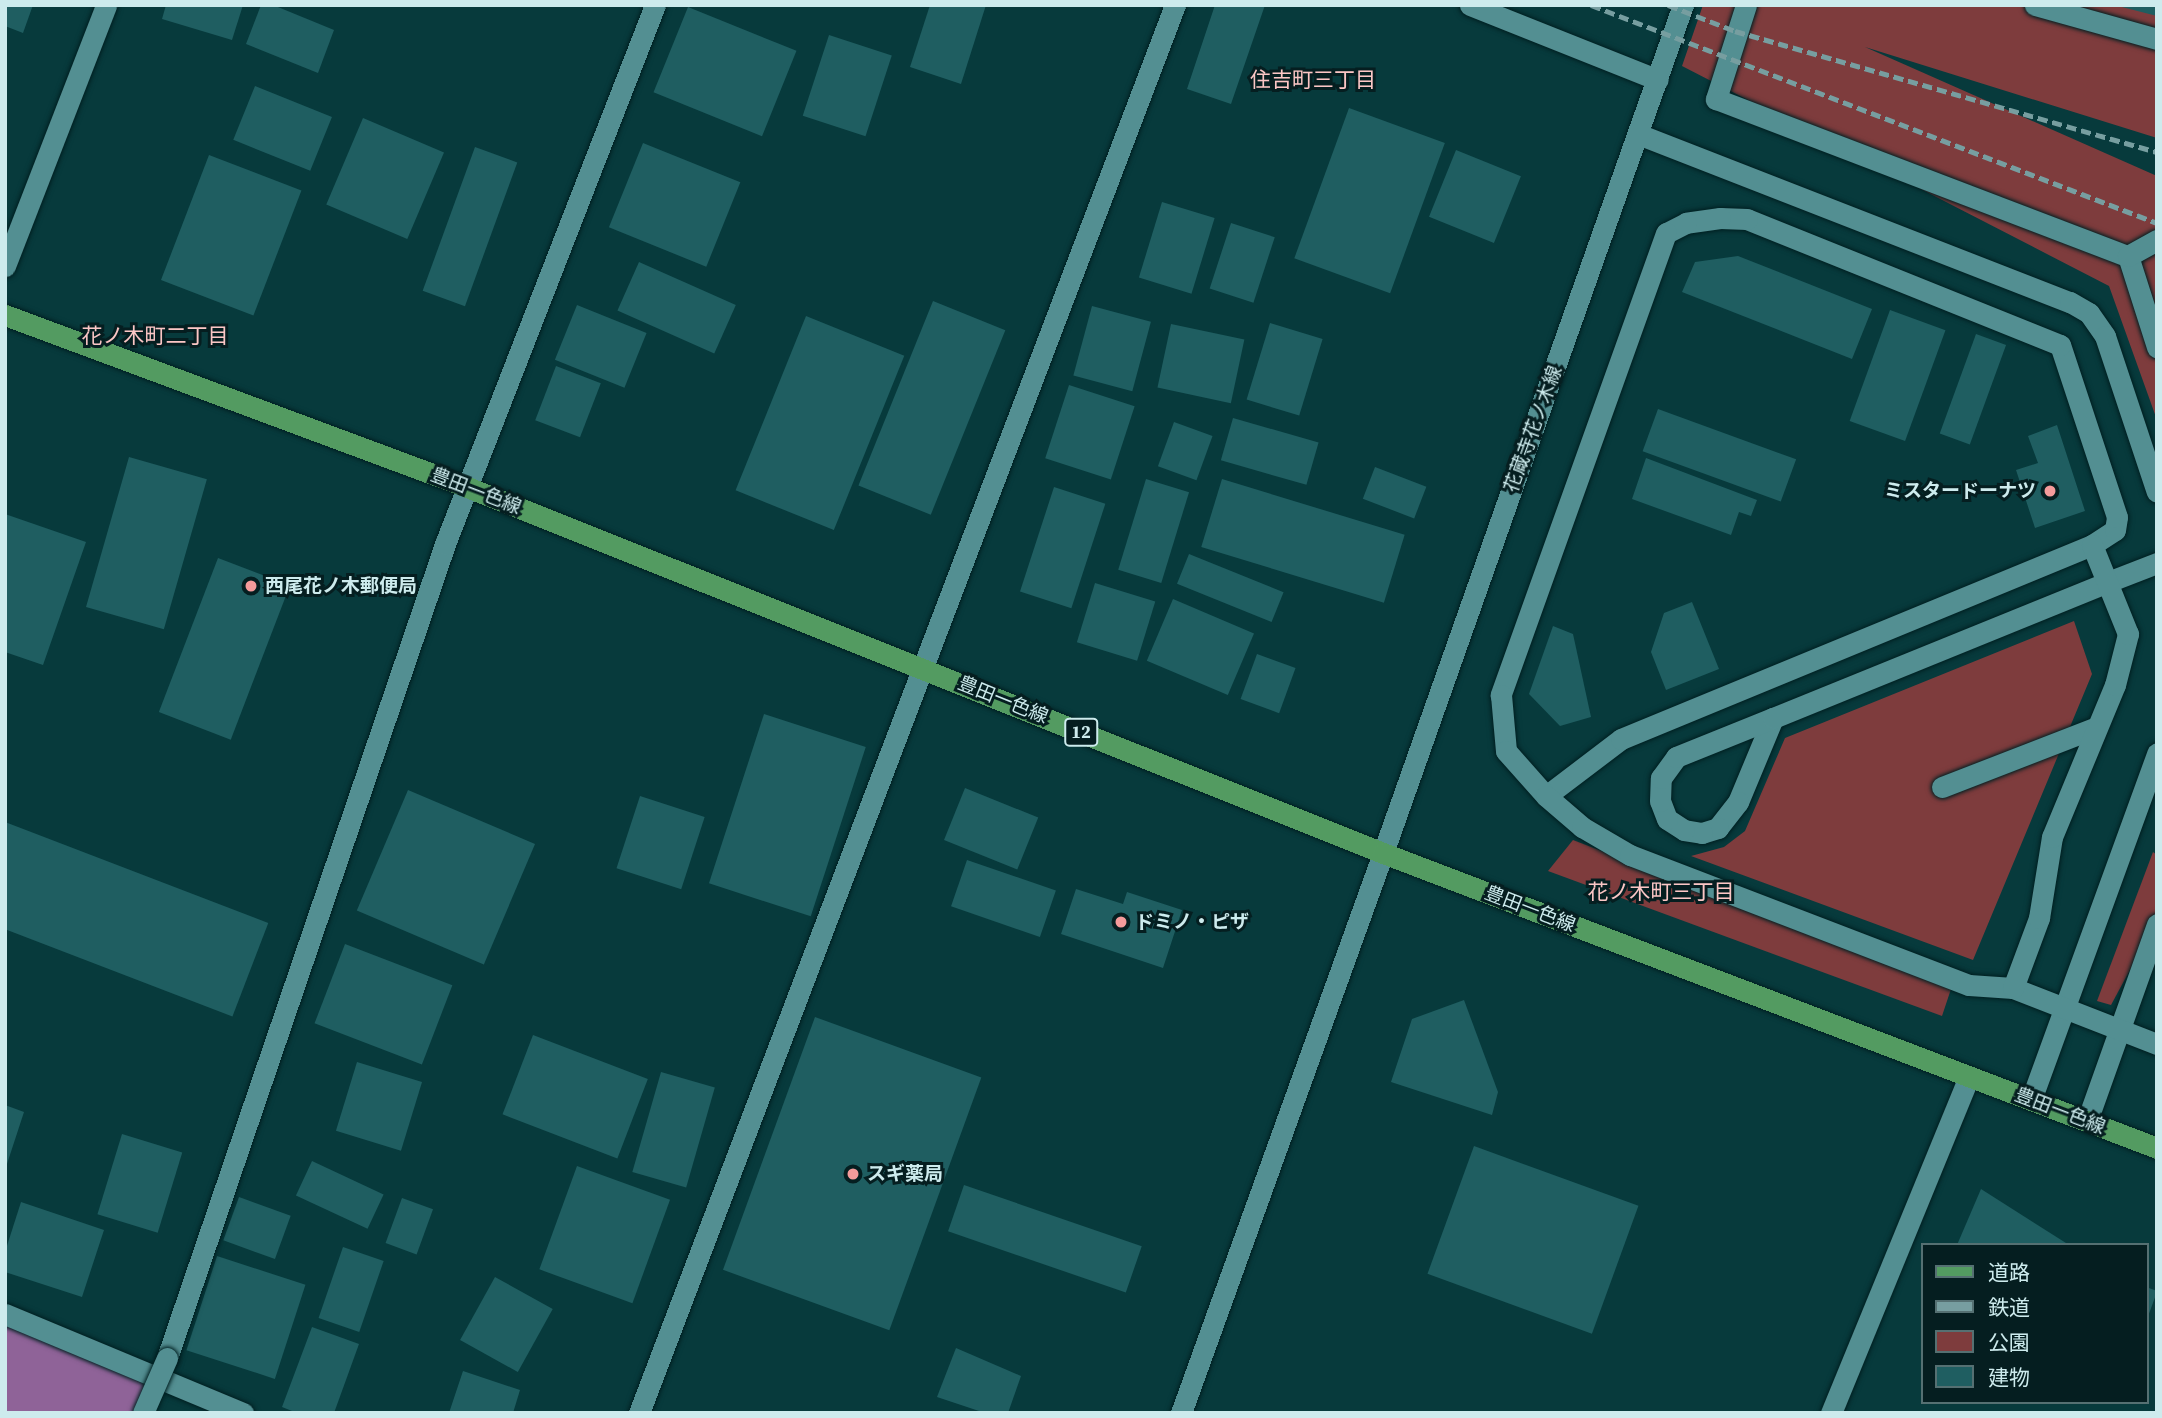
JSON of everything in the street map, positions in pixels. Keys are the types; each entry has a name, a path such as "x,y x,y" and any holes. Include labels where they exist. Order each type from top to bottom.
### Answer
{"main road":[{"name":"豊田一色線","path":"5,315 467,487 1383,853 2157,1148"}],"street":[{"path":"5,265 106,5"},
{"path":"143,1413 167,1359 467,487 655,5"},
{"path":"639,1413 1175,5"},
{"path":"1470,5 1658,80"},
{"name":"花蔵寺花ノ木線","path":"1181,1413 1383,853 1683,5"},
{"path":"1746,5 1716,99 2128,256 2157,240"},
{"path":"2035,5 2157,40"},
{"path":"1638,134 2070,302 2089,313 2105,336 2157,492"},
{"path":"1546,796 1620,739 2092,545 2115,530 2117,517 2060,345 1747,219 1720,218 1686,223 1666,233 1501,695 1506,751 1546,796 1582,827 1630,855 1969,985 2013,988 2157,1044"},
{"path":"2128,256 2157,347"},
{"path":"2013,988 2039,918 2052,837 2115,685 2128,634 2092,545"},
{"path":"1773,718 1738,802 1718,828 1702,833 1684,830 1667,818 1660,801 1661,778 1676,757 2157,563"},
{"path":"1942,787 2097,727"},
{"path":"2155,757 2157,797"},
{"path":"2031,1100 2155,757"},
{"path":"2087,1121 2157,924"},
{"path":"1831,1413 1969,1077"},
{"path":"5,1314 243,1413"}],"green space":[{"path":"1703,5 2157,5 2157,138 1865,47 2157,176 2157,420 2109,286 1682,66"},
{"path":"2074,621 2092,674 1973,960 1691,856 1724,847 1745,831 1785,738"},
{"path":"1573,840 1952,986 1942,1016 1548,871"},
{"path":"2153,852 2157,855 2157,920 2111,1005 2097,1001"}],"shaded area":[{"path":"5,1342 89,1375 74,1413 5,1412"}],"building":[{"path":"5,5 33,5 23,33 5,26"},
{"path":"166,5 243,5 232,40 162,19"},
{"path":"261,5 273,5 334,30 318,73 246,44"},
{"path":"930,5 986,5 961,84 910,67"},
{"path":"1215,5 1265,5 1231,104 1187,89"},
{"path":"2157,5 2157,16 2118,6"},
{"path":"688,7 796,51 762,136 654,92"},
{"path":"829,35 892,55 866,136 803,116"},
{"path":"255,86 332,117 310,171 233,140"},
{"path":"1349,108 1445,143 1390,293 1294,258"},
{"path":"363,118 444,152 407,239 326,205"},
{"path":"643,143 740,182 706,267 609,227"},
{"path":"475,147 517,162 465,306 423,291"},
{"path":"1456,150 1521,176 1494,243 1429,217"},
{"path":"209,155 301,190 253,316 161,280"},
{"path":"1162,202 1215,218 1191,294 1139,278"},
{"path":"1231,223 1275,237 1253,303 1210,289"},
{"path":"1738,256 1872,309 1852,359 1682,292 1695,262"},
{"path":"639,262 736,305 714,354 617,310"},
{"path":"933,301 1005,330 931,515 858,486"},
{"path":"577,305 647,333 624,388 555,360"},
{"path":"1092,306 1151,322 1132,391 1073,376"},
{"path":"1890,310 1945,330 1905,441 1850,421"},
{"path":"806,316 904,356 834,530 736,490"},
{"path":"1270,323 1323,339 1299,416 1247,400"},
{"path":"1171,324 1244,340 1231,403 1157,388"},
{"path":"1976,334 2006,345 1970,445 1940,434"},
{"path":"556,366 601,383 580,437 535,420"},
{"path":"1069,385 1135,406 1111,480 1045,458"},
{"path":"1658,409 1796,459 1781,502 1643,451"},
{"path":"1233,418 1319,443 1306,485 1221,460"},
{"path":"1174,422 1213,436 1196,480 1158,466"},
{"name":"ミスタードーナツ","path":"2057,425 2085,511 2035,528 2016,470 2038,463 2028,436"},
{"path":"129,457 207,479 164,629 86,607"},
{"path":"1646,458 1757,500 1751,516 1739,512 1731,535 1632,499"},
{"path":"1375,467 1426,487 1414,518 1363,499"},
{"path":"1146,479 1189,492 1161,583 1118,570"},
{"path":"1222,479 1405,535 1384,603 1201,547"},
{"path":"1054,487 1105,504 1071,608 1020,592"},
{"path":"5,514 86,542 43,665 5,652"},
{"path":"1189,554 1284,592 1272,622 1177,584"},
{"path":"218,558 290,586 231,740 159,712"},
{"path":"1095,583 1155,601 1137,661 1077,642"},
{"path":"1173,599 1254,633 1228,695 1147,661"},
{"path":"1692,602 1719,669 1666,690 1651,652 1664,613"},
{"path":"1553,626 1573,634 1591,717 1560,726 1529,694"},
{"path":"1257,654 1296,668 1279,713 1241,699"},
{"path":"764,714 866,747 811,916 709,883"},
{"path":"965,788 1038,818 1017,870 944,840"},
{"path":"408,790 535,844 484,965 357,911"},
{"path":"640,796 705,817 681,889 617,868"},
{"path":"5,822 268,923 232,1016 5,929"},
{"path":"967,860 1056,891 1040,937 951,906"},
{"name":"ドミノ・ピザ","path":"1076,889 1123,904 1127,892 1182,910 1163,968 1061,934"},
{"path":"345,944 452,985 422,1065 315,1023"},
{"path":"1464,1000 1498,1092 1492,1115 1391,1082 1412,1019"},
{"name":"スギ薬局","path":"815,1017 981,1078 889,1330 723,1270"},
{"path":"533,1035 648,1079 617,1158 503,1114"},
{"path":"357,1062 422,1082 401,1151 336,1131"},
{"path":"661,1072 715,1087 686,1187 632,1172"},
{"path":"5,1105 24,1112 6,1167 5,1167"},
{"path":"122,1134 182,1152 158,1233 97,1214"},
{"path":"1474,1146 1638,1206 1592,1334 1427,1274"},
{"path":"312,1161 384,1194 368,1229 296,1195"},
{"path":"577,1166 670,1200 632,1303 539,1269"},
{"path":"964,1185 1142,1246 1126,1293 948,1231"},
{"path":"1981,1189 2066,1243 1958,1243"},
{"path":"239,1197 291,1216 275,1259 223,1240"},
{"path":"402,1198 433,1209 417,1254 386,1243"},
{"path":"21,1202 104,1230 82,1297 5,1272 5,1252"},
{"path":"343,1247 384,1261 359,1332 319,1318"},
{"path":"217,1256 305,1285 275,1379 186,1350"},
{"path":"495,1277 553,1309 518,1372 460,1340"},
{"path":"2148,1288 2157,1292 2148,1317"},
{"path":"312,1327 359,1344 334,1413 297,1413 282,1407"},
{"path":"956,1348 1021,1376 1008,1413 985,1413 937,1397"},
{"path":"463,1371 520,1390 513,1413 449,1413"}],"waterway":[{"path":"5,1370 107,1413"}],"railway":[{"path":"1591,5 2157,223"},
{"path":"1668,5 1735,31 2157,152"}],"place":[{"name":"ミスタードーナツ","path":"2050,491"},
{"name":"西尾花ノ木郵便局","path":"251,586"},
{"name":"ドミノ・ピザ","path":"1121,922"},
{"name":"スギ薬局","path":"853,1174"}],"district":[{"name":"住吉町三丁目","path":"1313,80"},
{"name":"花ノ木町二丁目","path":"155,336"},
{"name":"花ノ木町三丁目","path":"1661,892"}]}
